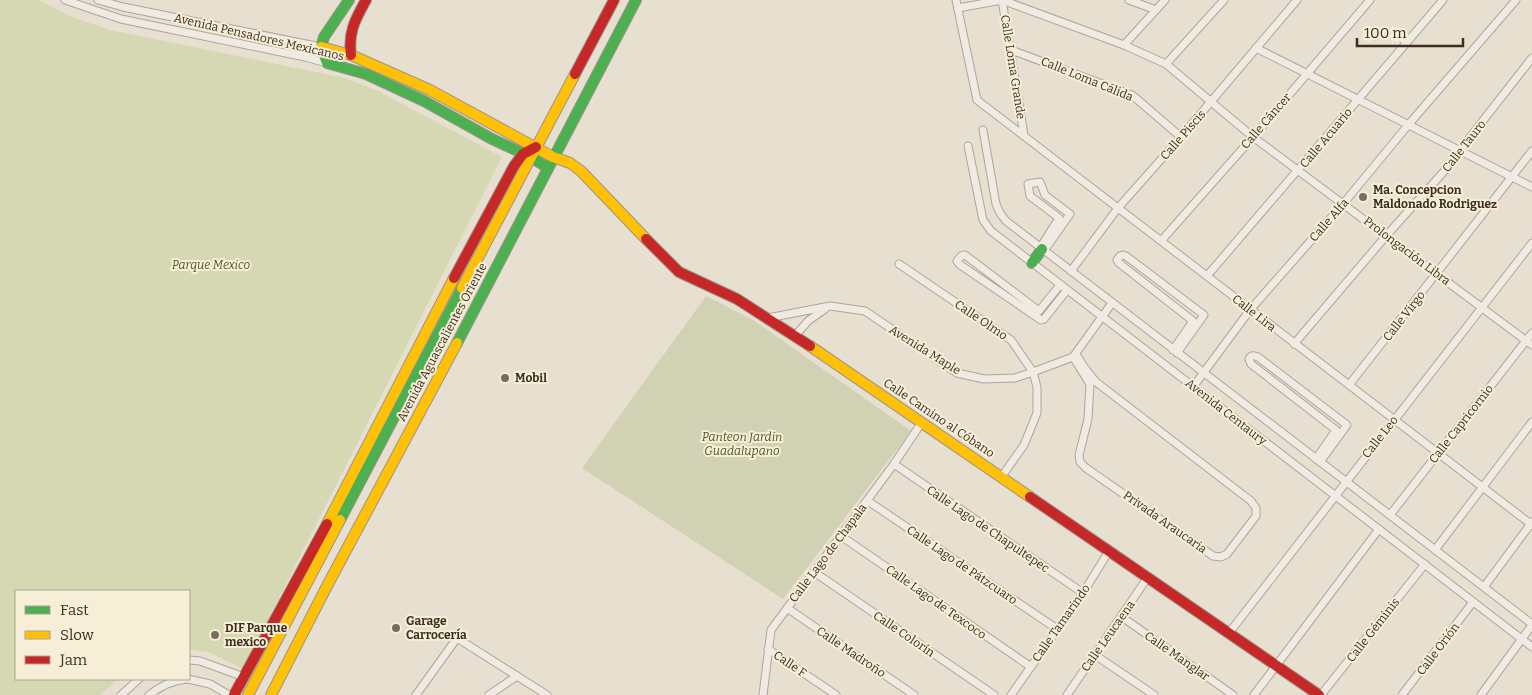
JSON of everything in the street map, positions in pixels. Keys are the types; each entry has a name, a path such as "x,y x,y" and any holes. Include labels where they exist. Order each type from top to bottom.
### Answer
{"street":[{"name":"Avenida Pensadores Mexicanos","path":"64,0 121,19 305,57 366,74 424,101 548,168"},
{"name":"Avenida Pensadores Mexicanos","path":"98,0 123,7 321,47 350,55 430,90 554,157"},
{"path":"327,63 321,47 324,37 349,0"},
{"path":"350,55 348,42 350,30 366,0"},
{"name":"Avenida Aguascalientes Oriente","path":"234,695 306,564 516,160 527,155 536,147 614,0"},
{"name":"Avenida Aguascalientes Oriente","path":"271,695 636,0"},
{"path":"957,4 1002,0"},
{"name":"Prolongación Libra","path":"1002,0 1124,45 1166,64 1253,137 1529,343"},
{"name":"Calle Loma Grande","path":"1002,0 1024,135"},
{"path":"1129,0 1156,10"},
{"path":"1124,45 1165,0"},
{"path":"1166,64 1224,0"},
{"name":"Calle Piscis","path":"1070,271 1118,208 1297,0"},
{"name":"Calle Cáncer","path":"1161,241 1308,74 1370,0"},
{"name":"Calle Acuario","path":"1207,276 1444,0"},
{"name":"Calle Alfa","path":"1193,387 1250,310 1343,204 1516,0"},
{"name":"Calle Lira","path":"957,4 977,100 1531,524"},
{"path":"121,19 123,7"},
{"path":"305,57 306,44"},
{"path":"1256,48 1532,187"},
{"name":"Calle Loma Cálida","path":"1011,50 1132,95 1181,137"},
{"name":"Calle Tauro","path":"1294,344 1386,236 1456,158 1460,150 1532,58"},
{"name":"Avenida Centaury","path":"983,130 996,204 1006,221 1532,625"},
{"path":"501,143 510,158 508,175"},
{"name":"Avenida Centaury","path":"968,146 983,220 991,231 1532,647"},
{"name":"Calle Virgo","path":"1349,385 1532,151"},
{"name":"Avenida Aguascalientes Oriente","path":"248,695 467,278 527,155"},
{"name":"Calle Camino al Cóbano","path":"554,157 570,163 581,172 682,274 720,291 768,318 1320,695"},
{"path":"1032,263 1070,214 1045,195 1040,182 1028,184 1030,196 1059,218 1042,249"},
{"name":"Calle Leo","path":"1229,633 1532,243"},
{"path":"1060,285 1041,310 1037,310 965,255 961,256 957,261 1041,320 1044,319 1067,290"},
{"path":"1120,256 1126,256 1204,315 1175,351 1193,321 1119,263 1117,260 1120,256"},
{"path":"464,261 467,278"},
{"name":"Calle Olmo","path":"899,264 1011,340 1033,372 1037,388 1037,413 1024,445 1002,476"},
{"path":"1074,356 1112,303"},
{"path":"795,336 808,321 830,306"},
{"name":"Avenida Maple","path":"768,318 830,306 865,311 957,372 984,380 1015,378 1074,356"},
{"name":"Calle Capricornio","path":"1390,515 1438,453 1529,343 1532,333"},
{"path":"1255,355 1258,357 1347,424 1318,460 1336,430 1250,364 1251,356 1255,355"},
{"name":"Privada Araucaria","path":"1074,356 1093,383 1252,501 1256,508 1256,516 1227,554 1220,558 1213,556 1080,462 1079,455 1088,419 1093,383"},
{"name":"Calle Lago de Chapala","path":"763,695 771,630 868,501 922,422"},
{"path":"1435,550 1532,422"},
{"name":"Calle Lago de Chapultepec","path":"894,464 1082,593"},
{"path":"357,488 374,496"},
{"name":"Calle Lago de Pátzcuaro","path":"868,501 1057,629"},
{"path":"1484,588 1531,524"},
{"path":"1254,695 1379,529"},
{"name":"Calle Lago de Texcoco","path":"841,536 1031,667"},
{"name":"Calle Tamarindo","path":"1011,695 1109,551"},
{"path":"306,564 319,559"},
{"name":"Calle Géminis","path":"1320,695 1424,564"},
{"name":"Calle Colorín","path":"814,572 994,695"},
{"name":"Calle Leucaena","path":"1067,695 1148,577"},
{"name":"Calle Orión","path":"1402,695 1473,602"},
{"name":"Calle Madroño","path":"787,608 914,695"},
{"name":"Calle Manglar","path":"1122,617 1233,695"},
{"path":"1481,695 1532,625"},
{"path":"416,695 457,638 547,695"},
{"name":"Calle F","path":"768,649 836,695"},
{"path":"1095,655 1154,695"},
{"path":"190,660 200,661 244,677"},
{"path":"489,695 517,676"},
{"path":"121,695 138,680"},
{"path":"149,695 174,680"},
{"path":"190,680 210,684 229,695"}],"green space":[{"name":"Parque Mexico","path":"0,0 39,0 69,16 110,30 345,78 376,90 502,157 243,669 208,652 190,650 190,590 15,590 15,680 117,680 100,695 0,695"},
{"name":"Panteon Jardin Guadalupano","path":"706,296 753,320 911,431 783,599 582,468"}],"traffic: fast":[{"path":"349,0 324,37 321,47 327,63 366,74 424,101 492,139 531,157 548,168"},
{"path":"457,343 636,0"},
{"path":"1032,263 1042,249"},
{"path":"340,520 462,288"}],"traffic: slow":[{"path":"321,47 351,55 430,90 553,157 570,163 581,171 646,239"},
{"path":"462,288 575,74"},
{"path":"327,524 454,278"},
{"path":"271,695 457,343"},
{"path":"810,346 1030,497"},
{"path":"248,695 340,520"}],"traffic: jam":[{"path":"351,55 350,47 353,26 366,0"},
{"path":"575,74 614,0"},
{"path":"454,278 514,166 523,154 536,147"},
{"path":"646,239 679,272 737,299 810,346"},
{"path":"1030,497 1319,695"},
{"path":"234,695 327,524"}],"place":[{"name":"Ma. Concepcion Maldonado Rodriguez","path":"1363,197"},
{"name":"Mobil","path":"505,378"},
{"name":"Garage Carrocería","path":"396,628"},
{"name":"DIF Parque mexico","path":"215,635"}]}
